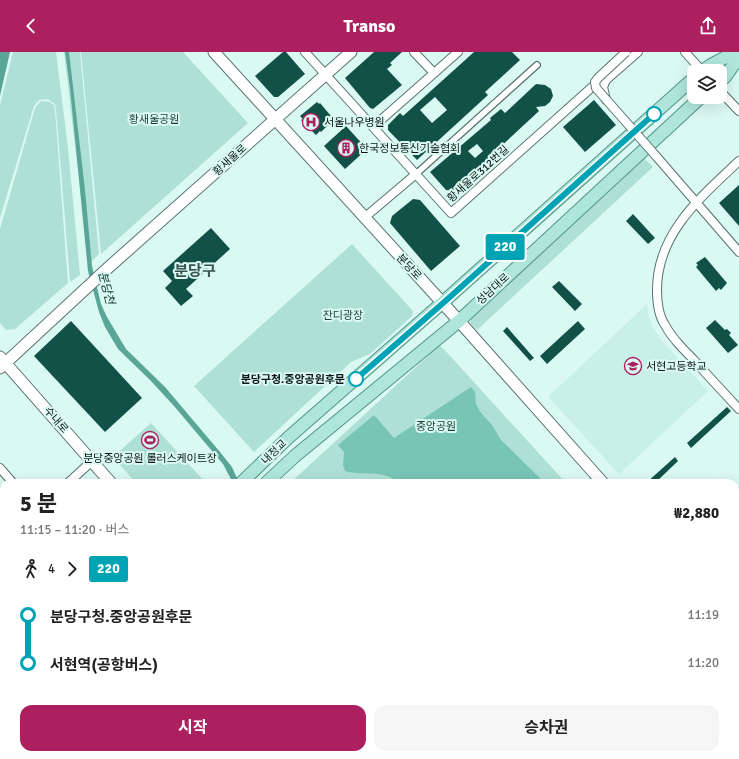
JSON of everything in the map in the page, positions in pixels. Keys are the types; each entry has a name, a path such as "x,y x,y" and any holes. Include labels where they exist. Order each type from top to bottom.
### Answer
{"main road":[{"name":"분당로","path":"214,52 459,321 599,479"},
{"name":"황새울로","path":"2,363 351,52"},
{"path":"710,64 721,52"},
{"path":"713,64 735,52"},
{"path":"727,73 739,57"},
{"path":"727,75 739,67"},
{"name":"성남대로","path":"289,437 442,304 687,84"},
{"name":"성남대로","path":"270,479 295,456 459,321 693,104"},
{"name":"수내로","path":"2,363 108,479"},
{"name":"내정교","path":"245,479 289,437"}],"street":[{"name":"황새울로312번길","path":"305,52 325,76 451,213 624,55"},
{"path":"414,52 434,74"},
{"path":"373,127 458,52"},
{"path":"630,52 624,55 596,80 596,88 739,252"},
{"path":"606,100 603,87 606,80 638,52"},
{"path":"685,52 701,64"},
{"path":"364,218 416,174 537,65"},
{"path":"727,99 739,112"},
{"path":"739,161 696,202 672,233 661,261 657,282 659,309 664,324 673,338 739,409"},
{"path":"72,479 92,461"}],"shaded area":[{"path":"0,52 10,52 0,96"},
{"path":"65,52 69,52 92,266 101,304 126,349 165,387 232,467 237,479 231,479 223,464 174,406 118,349 105,327 99,312 88,271 70,88"},
{"name":"서현고등학교","path":"647,304 648,314 653,328 662,341 708,391 619,474 548,397"}],"green space":[{"path":"13,52 56,52 68,148 80,275 70,282 56,109 55,104 48,99 39,100 34,106 0,218 0,105"},
{"path":"64,52 80,52 99,254 89,264"},
{"name":"황새울공원","path":"81,52 183,52 248,123 101,254"},
{"path":"41,101 50,102 54,105 55,110 68,283 15,329 6,330 0,323 0,229 35,108"},
{"path":"642,156 653,167 477,330 470,323 472,313"},
{"name":"잔디광장","path":"352,244 413,311 412,316 370,354 351,362 254,452 194,386"},
{"name":"중앙공원","path":"440,345 562,479 294,479"},
{"path":"471,387 475,392 476,404 481,413 492,425 501,440 541,479 394,479 380,474 352,473 345,471 343,465 344,452 338,445 374,415 394,438"},
{"name":"분당중앙공원 롤러스케이트장","path":"151,423 202,479 132,479 113,457"}],"building":[{"path":"283,52 286,52 305,74 278,97 274,97 255,76"},
{"path":"374,52 402,52 390,63 392,65 387,69 402,85 373,109 370,108 345,78"},
{"path":"474,52 512,52 520,60 485,92 488,95 417,160 388,130 388,125 400,113 403,116","holes":["435,97 447,110 432,123 420,110"]},
{"path":"536,84 545,85 551,89 553,96 550,102 545,106 536,107 539,111 466,181 454,191 446,190 430,172 491,120 490,118 501,109 505,113","holes":["477,144 483,151 475,158 468,151"]},
{"path":"594,100 616,125 585,152 563,127"},
{"path":"317,102 319,104 320,103 333,120 316,135 301,120 303,119 300,116"},
{"name":"한국정보통신기술협회","path":"346,126 367,149 345,169 324,146"},
{"path":"739,185 739,226 719,203"},
{"path":"413,199 420,200 460,246 431,271 390,223 392,216"},
{"path":"633,214 655,238 648,244 626,221"},
{"path":"211,228 230,249 186,289 193,296 181,306 165,288 172,281 163,271"},
{"path":"705,257 727,283 721,290 719,288 716,291 696,267 698,265 696,263"},
{"path":"559,281 582,304 575,311 552,287"},
{"path":"715,320 725,330 727,329 731,333 729,335 738,345 728,353 706,328"},
{"path":"71,321 142,398 105,432 34,356"},
{"path":"578,321 585,329 547,364 540,356"},
{"path":"507,327 534,358 530,361 503,331"},
{"path":"727,407 731,411 691,448 687,443"},
{"path":"675,457 678,461 659,479 650,479"}],"bus line":[{"name":"220","path":"356,379 654,114"}],"place":[{"name":"서울나우병원","path":"311,122"},
{"name":"한국정보통신기술협회","path":"346,148"},
{"name":"서현고등학교","path":"633,366"},
{"name":"분당구청.중앙공원후문","path":"356,379"},
{"name":"분당중앙공원 롤러스케이트장","path":"150,440"}],"district":[{"name":"분당구","path":"195,271"}],"water label":[{"name":"분당천","path":"106,288"}]}
